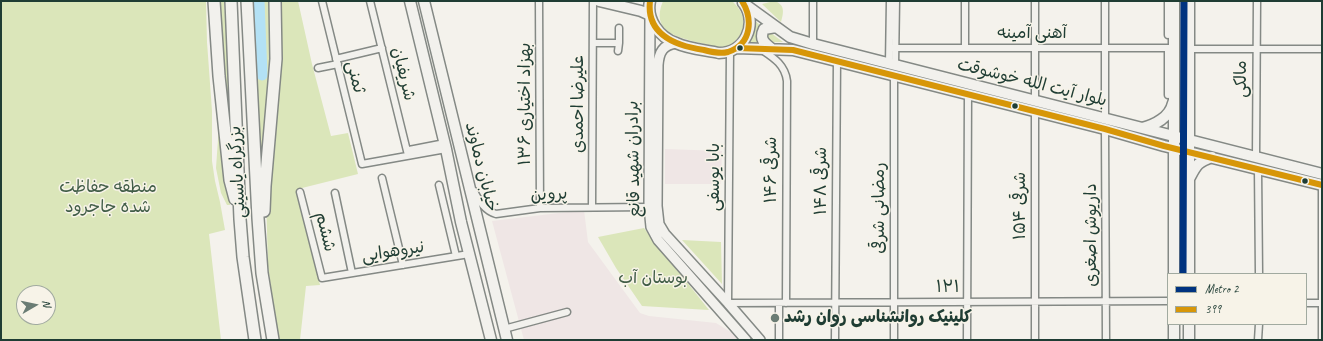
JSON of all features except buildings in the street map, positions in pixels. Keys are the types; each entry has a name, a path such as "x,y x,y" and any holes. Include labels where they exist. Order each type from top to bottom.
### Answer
{"highway":[{"path":"214,1 219,76 230,180 240,219"},
{"name":"بزرگراه یاسینی","path":"231,1 240,219 243,257 255,340"},
{"name":"بزرگراه یاسینی","path":"247,1 262,273 273,340"},
{"path":"262,273 264,186 276,59 275,1"}],"main road":[{"name":"خیابان دماوند","path":"410,1 446,146 461,222 492,340"},
{"path":"599,1 640,11 650,15"},
{"path":"650,1 650,15 658,31 676,43"},
{"path":"1174,1 1171,48 1171,97 1174,136 1174,273"},
{"path":"1189,1 1189,273"},
{"path":"734,50 745,40 750,26 748,11 743,2"},
{"name":"بلوار آیت الله خوشوقت","path":"743,2 790,37 813,44 1322,174"},
{"name":"خیابان دماوند","path":"425,4 507,340"},
{"name":"برادران شهید قانع","path":"650,15 649,207 651,227 658,240 746,340"},
{"path":"772,49 762,40 761,34 764,30 776,27"},
{"name":"برادران شهید قانع","path":"676,43 665,46 661,52 658,65 659,224 665,234 760,340"},
{"name":"بلوار آیت الله خوشوقت","path":"676,43 719,53 734,50 788,49 837,60 1189,152 1322,185"},
{"path":"1140,128 1152,126 1164,118 1172,106 1171,97"},
{"path":"1188,181 1195,167 1202,160 1212,157"},
{"path":"470,258 471,246 465,219 470,215 477,218"},
{"path":"1174,325 1174,340"},
{"path":"1189,325 1189,340"}],"street":[{"name":"ثمنی","path":"322,1 363,164 408,153"},
{"name":"شریفیان","path":"370,1 408,153"},
{"name":"بهزاد اختیاری ۱۳۶","path":"539,1 540,208"},
{"name":"علیرضا احمدی","path":"592,207 593,1"},
{"path":"813,1 813,44"},
{"path":"890,1 893,48"},
{"path":"892,64 896,1"},
{"path":"965,1 965,48"},
{"path":"1035,101 1036,1"},
{"path":"1105,119 1106,1"},
{"path":"1168,1 1168,35"},
{"name":"مالکی","path":"1256,157 1257,1"},
{"path":"618,51 619,28"},
{"path":"593,43 619,43"},
{"path":"318,68 382,48"},
{"name":"آهنی آمینه","path":"893,48 1171,48"},
{"name":"۱۴۶ شرقی","path":"761,49 781,65 787,81 786,303"},
{"path":"1189,49 1322,49"},
{"name":"بابا یوسفی","path":"728,303 734,50"},
{"name":"۱۴۸ شرقی","path":"835,340 837,60"},
{"name":"رمضانی شرقی","path":"894,75 894,340"},
{"path":"967,340 968,94"},
{"name":"۱۵۴ شرقی","path":"1035,112 1035,340"},
{"name":"داریوش اصغری","path":"1105,129 1106,340"},
{"path":"408,153 446,146"},
{"path":"1258,169 1259,273"},
{"path":"382,178 403,265"},
{"name":"پروین","path":"468,181 480,202 491,212 496,214 540,208 649,207"},
{"path":"439,185 456,256"},
{"path":"1322,185 1322,340"},
{"name":"ششم","path":"300,192 322,278"},
{"path":"335,193 352,273"},
{"name":"نیروهوایی","path":"322,278 456,256 470,258"},
{"name":"۱۲۱","path":"728,303 1167,300"},
{"path":"721,311 728,303"},
{"path":"779,303 779,340"},
{"path":"1307,303 1322,303"},
{"path":"504,329 567,312"},
{"path":"1258,325 1258,340"}],"shaded area":[{"path":"665,149 722,151 721,184 665,184"},
{"path":"584,210 588,242 640,313 649,316 716,323 734,334 739,340 524,340 492,221"}],"green space":[{"name":"منطقه حفاظت شده جاجرود","path":"1,1 206,1 207,42 212,111 212,161 225,230 209,234 221,340 1,340"},
{"path":"216,1 224,1 231,156"},
{"path":"253,1 274,1 274,24 262,194"},
{"path":"278,1 298,1 312,64 331,136 348,133 358,174 298,189 320,285 306,286 300,340 278,340 268,266 266,196"},
{"path":"663,1 732,1 740,10 742,15 742,31 734,42 727,47 722,48 691,41 675,35 663,26 660,20 660,11"},
{"path":"774,1 778,2 783,9 781,22 762,4"},
{"path":"212,15 230,205 227,205 221,193 216,168 219,125 212,51"},
{"path":"755,21 783,42 749,43 753,33"},
{"name":"بوستان آب","path":"644,228 709,310 642,306 616,268 598,237"},
{"path":"682,240 721,242 722,284"}],"waterway":[{"path":"259,1 262,75"}],"metro line":[{"name":"2","path":"1183,273 1184,1"}],"transit line":[{"name":"399","path":"650,1 650,13 653,22 665,37 674,42 693,48 722,53 736,48 746,37 749,23 746,8 742,1"},
{"name":"399","path":"737,48 793,50 1105,129 1164,146 1322,185"}],"place":[{"name":"کلینیک روانشناسی روان رشد","path":"775,318"}]}
